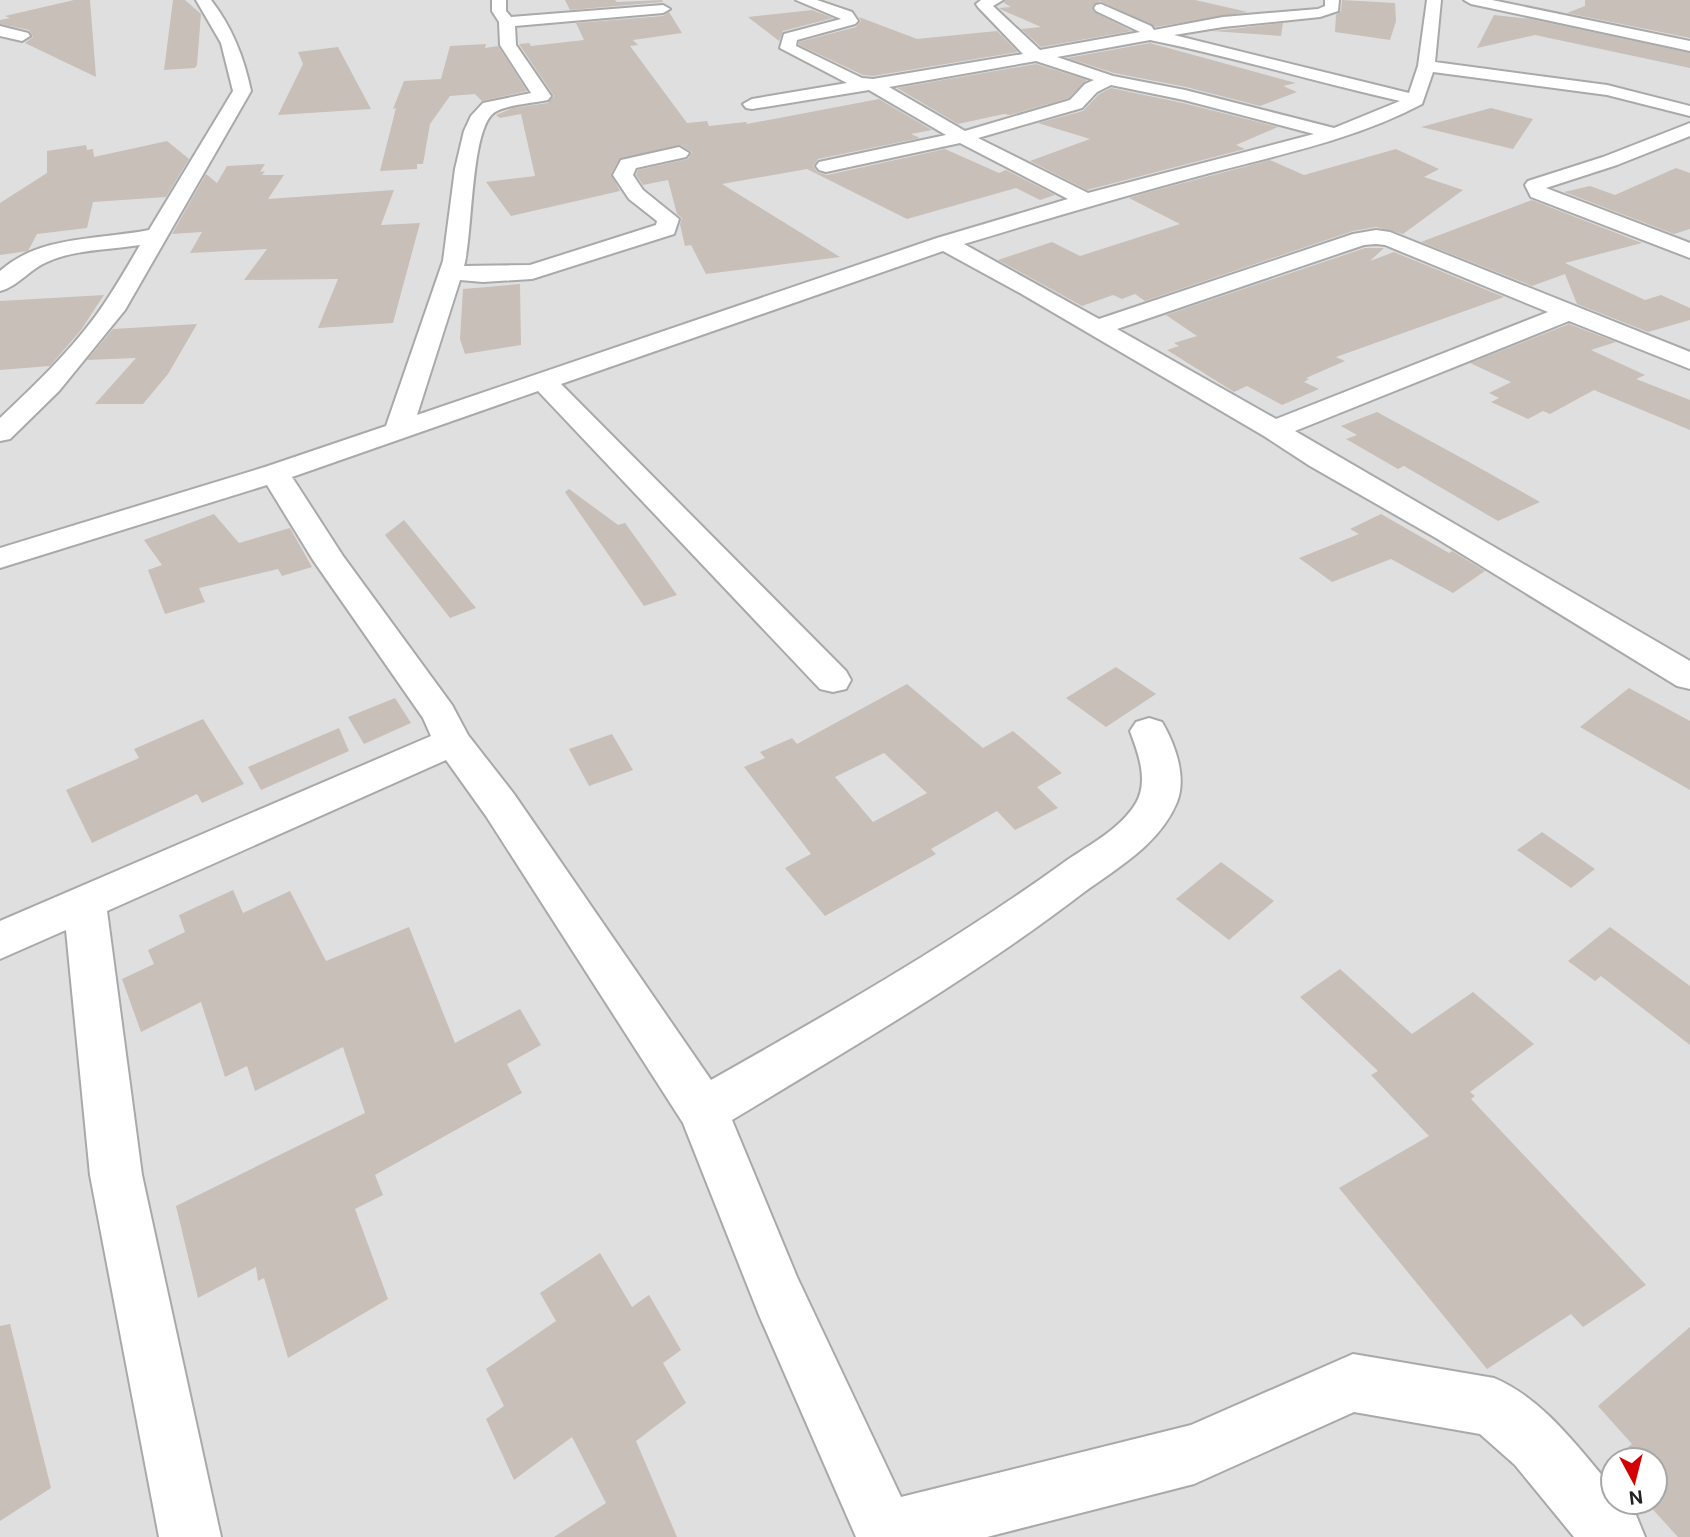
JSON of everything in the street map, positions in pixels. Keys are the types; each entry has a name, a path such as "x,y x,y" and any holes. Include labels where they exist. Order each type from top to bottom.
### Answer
{"street":[{"path":"3,428 85,345 116,305 242,91 239,66 230,42 217,17 203,0"},
{"path":"398,428 452,272 459,239 465,172 478,120 482,111 489,107 542,96 508,45 507,22 499,11 499,0"},
{"path":"803,0 848,15 850,21 790,37 788,48 858,82 871,85 1035,177 1086,200"},
{"path":"752,104 1223,22 1320,13 1334,8 1332,0"},
{"path":"0,558 275,472 945,243 1086,200 1335,134 1385,116 1416,100 1426,66 1434,0"},
{"path":"1471,0 1690,46"},
{"path":"982,1 1023,46 1037,56 1109,80 1185,95 1335,134"},
{"path":"1101,8 1146,29 1150,35 1416,100"},
{"path":"507,22 663,9"},
{"path":"1652,38 1677,26"},
{"path":"0,31 22,36"},
{"path":"1426,66 1607,90 1690,111"},
{"path":"827,166 963,137 1076,104 1091,88 1109,80"},
{"path":"1690,129 1611,161 1535,185 1538,193 1567,206 1690,251"},
{"path":"452,272 483,275 532,272 666,229 668,219 635,194 626,185 623,175 628,164 679,153"},
{"path":"0,284 23,264 59,250 87,244 129,243 158,236"},
{"path":"1095,328 1361,239 1376,237 1390,239 1690,361"},
{"path":"945,243 1274,430 1690,677"},
{"path":"1274,430 1567,313"},
{"path":"542,380 833,680"},
{"path":"275,472 329,560 439,714 453,742 500,805 703,1110 778,1296 886,1535 1194,1454 1353,1383 1494,1407 1536,1444 1614,1537"},
{"path":"703,1110 877,1009 1043,902 1134,833 1157,803 1162,771 1149,731"},
{"path":"0,941 453,742"},
{"path":"84,902 116,1175 190,1537"}],"shaded area":[{"path":"0,0 1690,0 1690,1537 0,1537"}],"building":[{"path":"74,0 90,0 96,77 25,43 33,37 29,30 0,24 0,20 10,18 5,16"},
{"path":"173,0 185,0 201,14 195,68 164,70"},
{"path":"565,0 662,0 663,2 570,10"},
{"path":"1005,0 1195,0 1248,12 1155,27 1100,1 1092,7 1094,12 1132,31 1041,47 1021,29 1041,27 999,8 1011,7 1004,3"},
{"path":"1342,0 1395,3 1396,21 1390,40 1335,32 1336,15 1341,11"},
{"path":"1585,0 1690,0 1690,38 1567,13 1585,6"},
{"path":"812,10 833,18 783,31 779,41 748,17"},
{"path":"669,12 682,33 633,40 638,45 630,46 687,123 707,121 709,126 747,124 879,99 932,130 911,134 920,138 818,159 813,166 817,172 827,175 945,149 999,173 1006,170 1055,195 1040,200 1016,188 907,219 807,169 722,184 840,257 706,274 691,245 685,246 680,224 682,218 677,214 668,180 643,185 636,175 638,170 688,159 692,152 680,145 619,159 611,174 620,191 511,216 486,182 535,176 521,114 500,118 496,115 513,108 548,103 554,96 519,44 529,43 531,46 584,40 576,23 663,16"},
{"path":"1494,15 1530,19 1690,53 1690,68 1535,35 1477,48"},
{"path":"859,17 917,39 997,31 1018,52 873,76 863,75 799,45 799,42 856,27 861,21"},
{"path":"1283,23 1281,36 1212,31 1223,30"},
{"path":"1150,43 1296,83 1283,86 1297,92 1260,106 1186,87 1114,73 1067,58"},
{"path":"486,44 485,48 498,46 527,91 482,101 475,94 450,96 430,124 423,164 417,164 417,169 380,171 396,108 393,109 404,81 441,79 450,46"},
{"path":"338,47 371,109 278,115 303,64 298,52"},
{"path":"1036,64 1087,80 1069,98 1010,115 958,124 897,88"},
{"path":"1111,88 1278,127 1236,145 1245,149 1087,190 1030,161 1090,139 1038,123 1083,111 1099,94"},
{"path":"1491,108 1533,119 1513,149 1421,127"},
{"path":"167,141 189,159 166,197 93,202 87,228 37,234 28,251 0,255 0,203 47,173 47,151 86,145 87,150 93,149 94,157"},
{"path":"1396,149 1439,169 1424,177 1463,190 1403,234 1376,227 1353,231 1145,301 1135,294 1122,299 1113,295 1082,306 998,260 1052,242 1080,256 1180,224 1129,198 1149,192 1270,160 1304,175"},
{"path":"265,164 260,172 265,171 262,175 284,175 268,199 394,190 381,225 420,223 393,323 318,328 338,279 244,280 267,249 190,253 202,232 172,234 206,174 217,183 227,166"},
{"path":"1676,168 1690,173 1690,229 1674,234 1564,192 1590,186 1615,195"},
{"path":"1532,200 1642,243 1565,263 1645,300 1661,295 1690,308 1690,320 1648,332 1577,304 1565,274 1532,286 1421,242"},
{"path":"1365,248 1384,248 1370,261 1394,252 1504,297 1336,357 1345,361 1306,378 1309,379 1304,382 1319,389 1282,405 1247,386 1234,392 1167,350 1179,346 1174,343 1197,336 1166,315"},
{"path":"520,284 521,345 465,354 460,339 463,289"},
{"path":"104,295 81,330 50,366 0,370 0,301"},
{"path":"197,324 168,374 143,404 95,404 136,358 87,360 113,329"},
{"path":"1569,324 1616,342 1591,350 1645,375 1636,379 1690,400 1690,430 1594,390 1550,414 1543,411 1528,419 1491,402 1499,398 1489,393 1511,382 1470,363"},
{"path":"1377,412 1540,502 1498,521 1404,466 1398,469 1346,439 1357,435 1341,426"},
{"path":"569,489 618,525 625,523 677,595 644,606 565,492"},
{"path":"214,514 239,543 290,528 312,567 282,576 278,569 199,588 205,602 165,614 148,570 162,565 144,540"},
{"path":"1381,514 1485,571 1453,593 1391,559 1332,582 1299,558 1359,534 1350,529"},
{"path":"404,520 476,608 450,618 385,535"},
{"path":"1116,667 1156,694 1106,727 1066,698"},
{"path":"907,684 983,748 1013,731 1062,773 1037,787 1058,808 1015,830 997,811 931,849 936,854 825,916 785,868 811,854 744,767 765,758 760,752 792,738 797,744","holes":["884,753 927,793 873,822 835,777"]},
{"path":"1629,688 1690,721 1690,790 1580,727"},
{"path":"395,698 411,723 364,744 348,717"},
{"path":"203,719 244,784 202,803 197,794 92,843 66,790 139,758 134,749"},
{"path":"339,728 349,751 261,790 248,767"},
{"path":"612,734 633,770 589,786 569,749"},
{"path":"1542,832 1595,869 1571,888 1517,850"},
{"path":"1221,862 1274,901 1229,940 1176,899"},
{"path":"233,890 243,913 290,891 326,961 409,927 455,1043 520,1009 541,1045 507,1064 522,1093 375,1175 383,1195 355,1209 388,1299 288,1358 264,1278 258,1281 256,1267 198,1298 176,1206 365,1113 343,1047 255,1091 247,1066 225,1077 201,1002 141,1032 122,979 154,964 148,950 185,932 179,915"},
{"path":"1610,927 1690,986 1690,1045 1601,976 1595,981 1568,961"},
{"path":"1340,969 1412,1034 1473,992 1534,1044 1470,1092 1475,1096 1471,1099 1646,1285 1583,1327 1571,1314 1487,1369 1339,1188 1429,1136 1371,1075 1378,1071 1300,997"},
{"path":"600,1253 632,1307 649,1295 681,1350 663,1363 686,1403 636,1441 677,1537 554,1537 606,1503 572,1437 514,1480 486,1419 504,1406 486,1369 556,1321 540,1293"},
{"path":"10,1324 51,1488 0,1521 0,1326"},
{"path":"1690,1327 1690,1537 1678,1537 1659,1516 1669,1516 1669,1446 1630,1446 1632,1444 1598,1406"}]}
